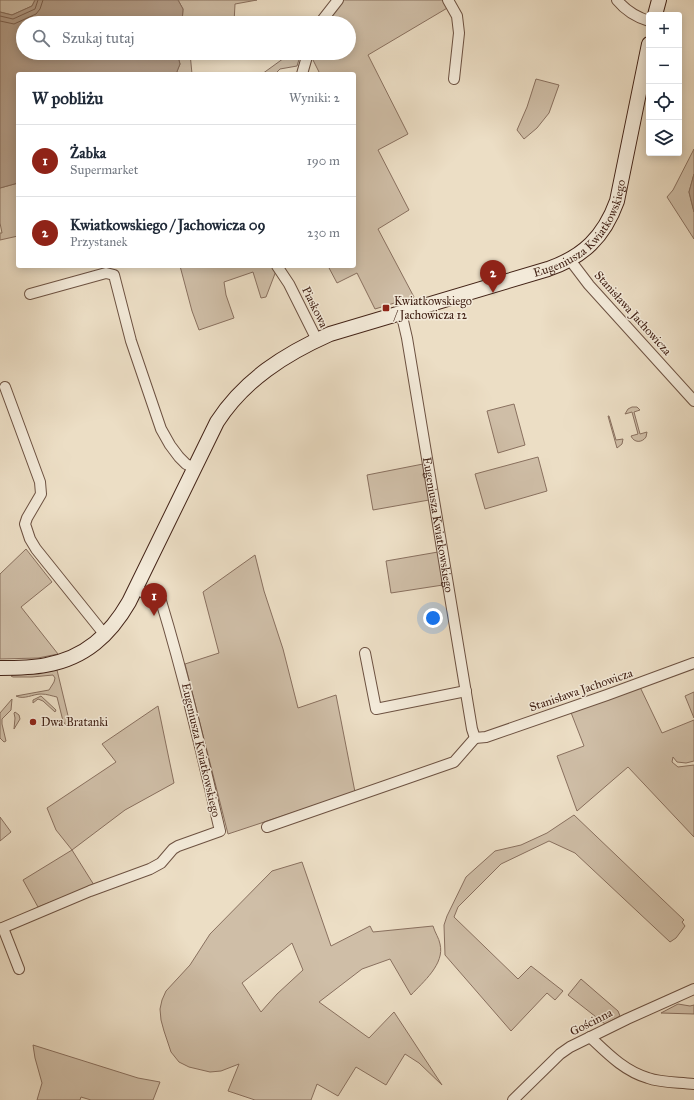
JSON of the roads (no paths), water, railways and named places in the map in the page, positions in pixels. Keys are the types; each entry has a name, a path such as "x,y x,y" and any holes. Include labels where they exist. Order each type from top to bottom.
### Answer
{"street":[{"path":"325,16 338,0"},
{"path":"448,0 457,16 459,33 454,79"},
{"path":"617,0 636,17 646,20"},
{"path":"656,12 659,0"},
{"name":"Eugeniusza Kwiatkowskiego","path":"0,668 32,667 71,658 97,643 105,635 121,616 136,589 217,422 232,400 243,388 276,363 308,344 330,334 548,269 570,260 590,246 598,237 612,215 617,201 648,48"},
{"path":"303,72 306,60"},
{"name":"Stanisława Jachowicza","path":"570,260 589,285 694,401"},
{"name":"Piaskowa","path":"278,268 289,284 317,340"},
{"path":"30,294 106,273 114,275 131,341 161,429 170,446 179,457 194,468"},
{"name":"Eugeniusza Kwiatkowskiego","path":"401,312 408,338 472,729 476,738"},
{"path":"4,388 40,482 41,494 25,524 30,539 36,550 105,635"},
{"name":"Eugeniusza Kwiatkowskiego","path":"2,928 90,891 150,869 161,863 173,849 178,846 220,831 195,720 179,659 161,601 136,589"},
{"path":"365,653 376,709 466,691"},
{"name":"Stanisława Jachowicza","path":"476,738 493,735 607,696 694,663"},
{"path":"267,827 454,762 476,738"},
{"path":"2,928 19,969"},
{"name":"Gościnna","path":"513,1100 560,1054 570,1047 626,1019 694,988"},
{"path":"590,1037 630,1072 649,1079 694,1084"}],"water":[{"path":"35,0 178,0 183,9 182,16 16,16 16,60 179,60 180,64 177,72 16,72 16,184 0,188 0,12 12,15 32,6"},
{"path":"694,174 694,212 689,192"}],"place":[{"name":"Kwiatkowskiego / Jachowicza 09","path":"493,293"},
{"name":"Kwiatkowskiego / Jachowicza 12","path":"386,308"},
{"name":"Żabka","path":"154,616"},
{"name":"Dwa Bratanki","path":"33,722"}]}
